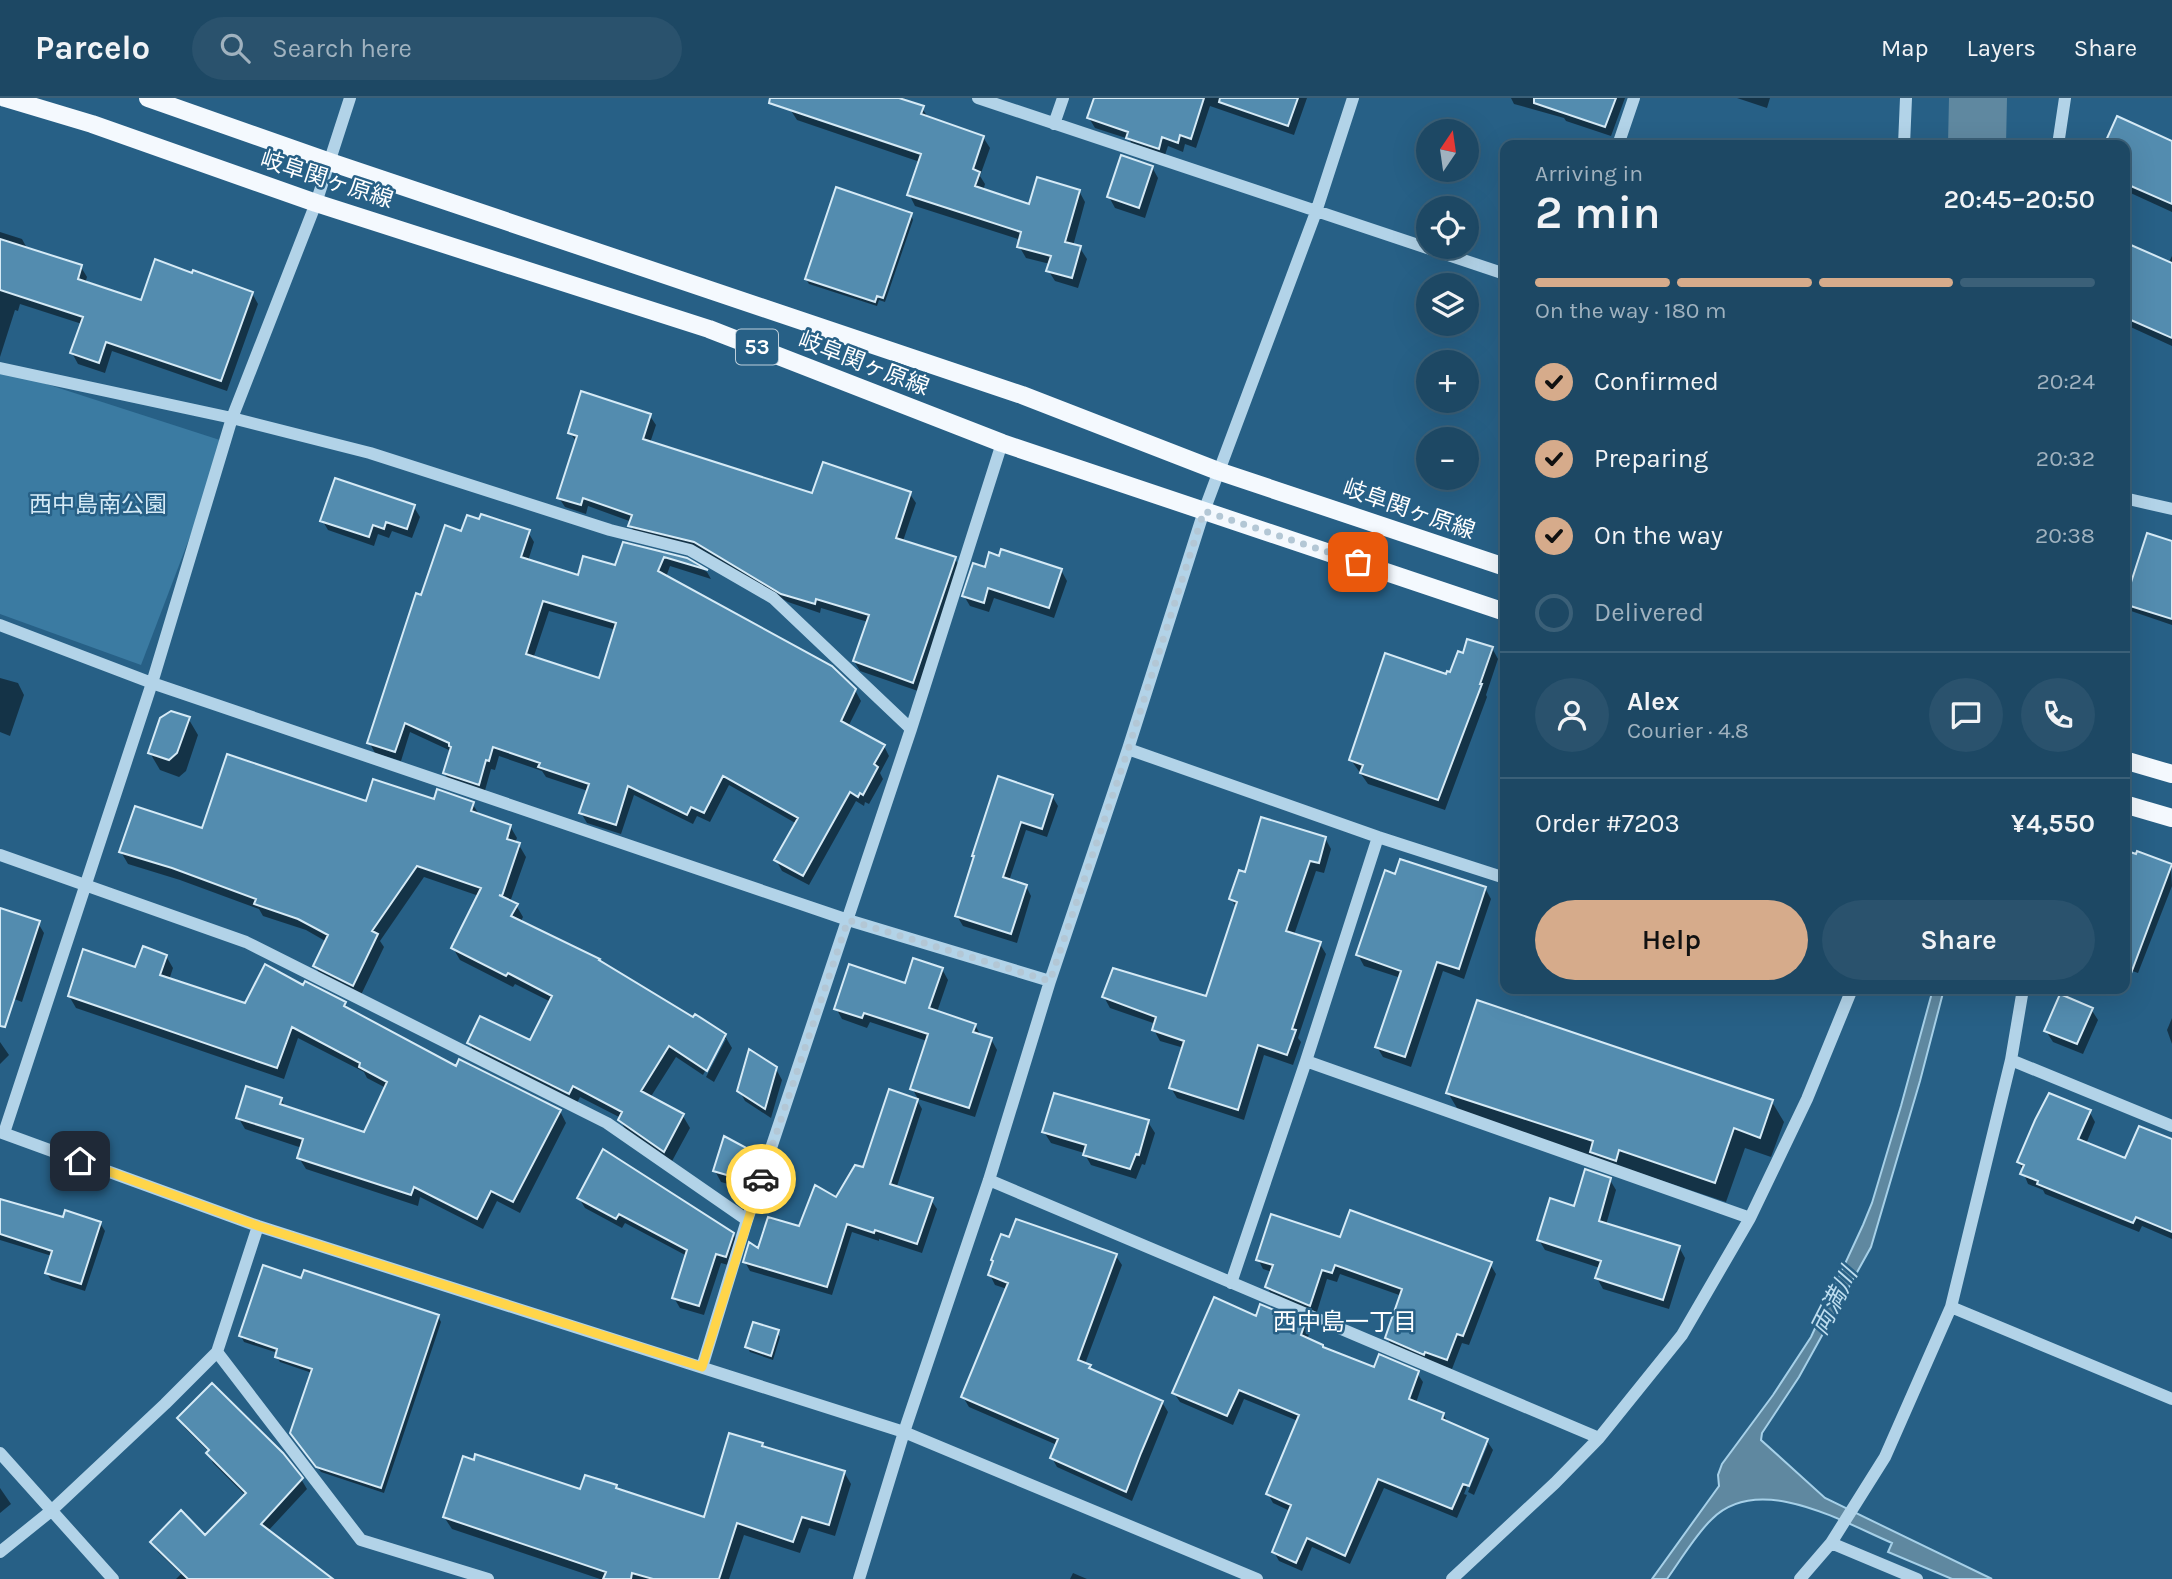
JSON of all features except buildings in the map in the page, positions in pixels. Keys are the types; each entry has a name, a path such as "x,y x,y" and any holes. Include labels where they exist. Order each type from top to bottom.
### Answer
{"main road":[{"name":"岐阜関ヶ原線","path":"5,98 92,124 316,202 709,329 1002,443 1500,610"},
{"name":"岐阜関ヶ原線","path":"148,98 1022,396 1218,471 1500,565"},
{"path":"2130,762 2172,774"},
{"path":"2130,806 2172,818"}],"street":[{"path":"350,98 316,202 232,418 152,683 2,1133 258,1226 904,1432 1257,1579"},
{"path":"978,98 1500,272"},
{"path":"1054,124 1063,98"},
{"path":"859,1579 904,1432 989,1180 1050,981 1128,750 1204,511 1316,212 1353,98"},
{"path":"1620,140 1634,98"},
{"path":"1904,140 1906,98"},
{"path":"2059,140 2065,98"},
{"path":"0,368 232,418 370,453 610,530 690,550 773,598 911,729"},
{"path":"702,1367 747,1220 911,729 1002,443"},
{"path":"2130,499 2172,509"},
{"path":"0,625 152,683 848,920 1050,981"},
{"path":"1128,750 1500,876"},
{"path":"1231,1283 1378,837"},
{"path":"0,855 246,942 607,1123 747,1220"},
{"path":"1452,1579 1555,1483 1598,1438 1682,1335 1750,1218 1807,1099 1848,994"},
{"path":"1800,1579 1831,1543 1885,1457 1951,1307 2011,1060 2022,994"},
{"path":"2011,1060 2172,1126"},
{"path":"1306,1061 1750,1218"},
{"path":"989,1180 1598,1438"},
{"path":"0,1552 51,1511 217,1352 258,1226"},
{"path":"1951,1307 2172,1399"},
{"path":"217,1352 361,1540 488,1579"},
{"path":"0,1453 113,1579"},
{"path":"1831,1543 1917,1579"}],"green space":[{"name":"西中島南公園","path":"0,369 226,442 141,665 0,614"}],"water":[{"path":"1932,994 1943,994 1871,1247 1799,1377 1762,1433 1761,1440 1825,1498 1992,1579 1952,1579 1888,1552 1892,1543 1826,1514 1777,1500 1753,1500 1731,1506 1712,1519 1667,1579 1652,1579 1719,1486 1718,1475 1722,1464 1773,1395 1811,1337 1872,1203"}],"waterway":[{"name":"両満川","path":"1977,140 1978,98"}],"way so far":[{"path":"761,1179 848,920 1050,981 1128,750 1204,511 1358,562"}],"district":[{"name":"西中島一丁目","path":"1345,1322"}],"route":[{"path":"80,1161 258,1226 702,1367 761,1179"}]}
